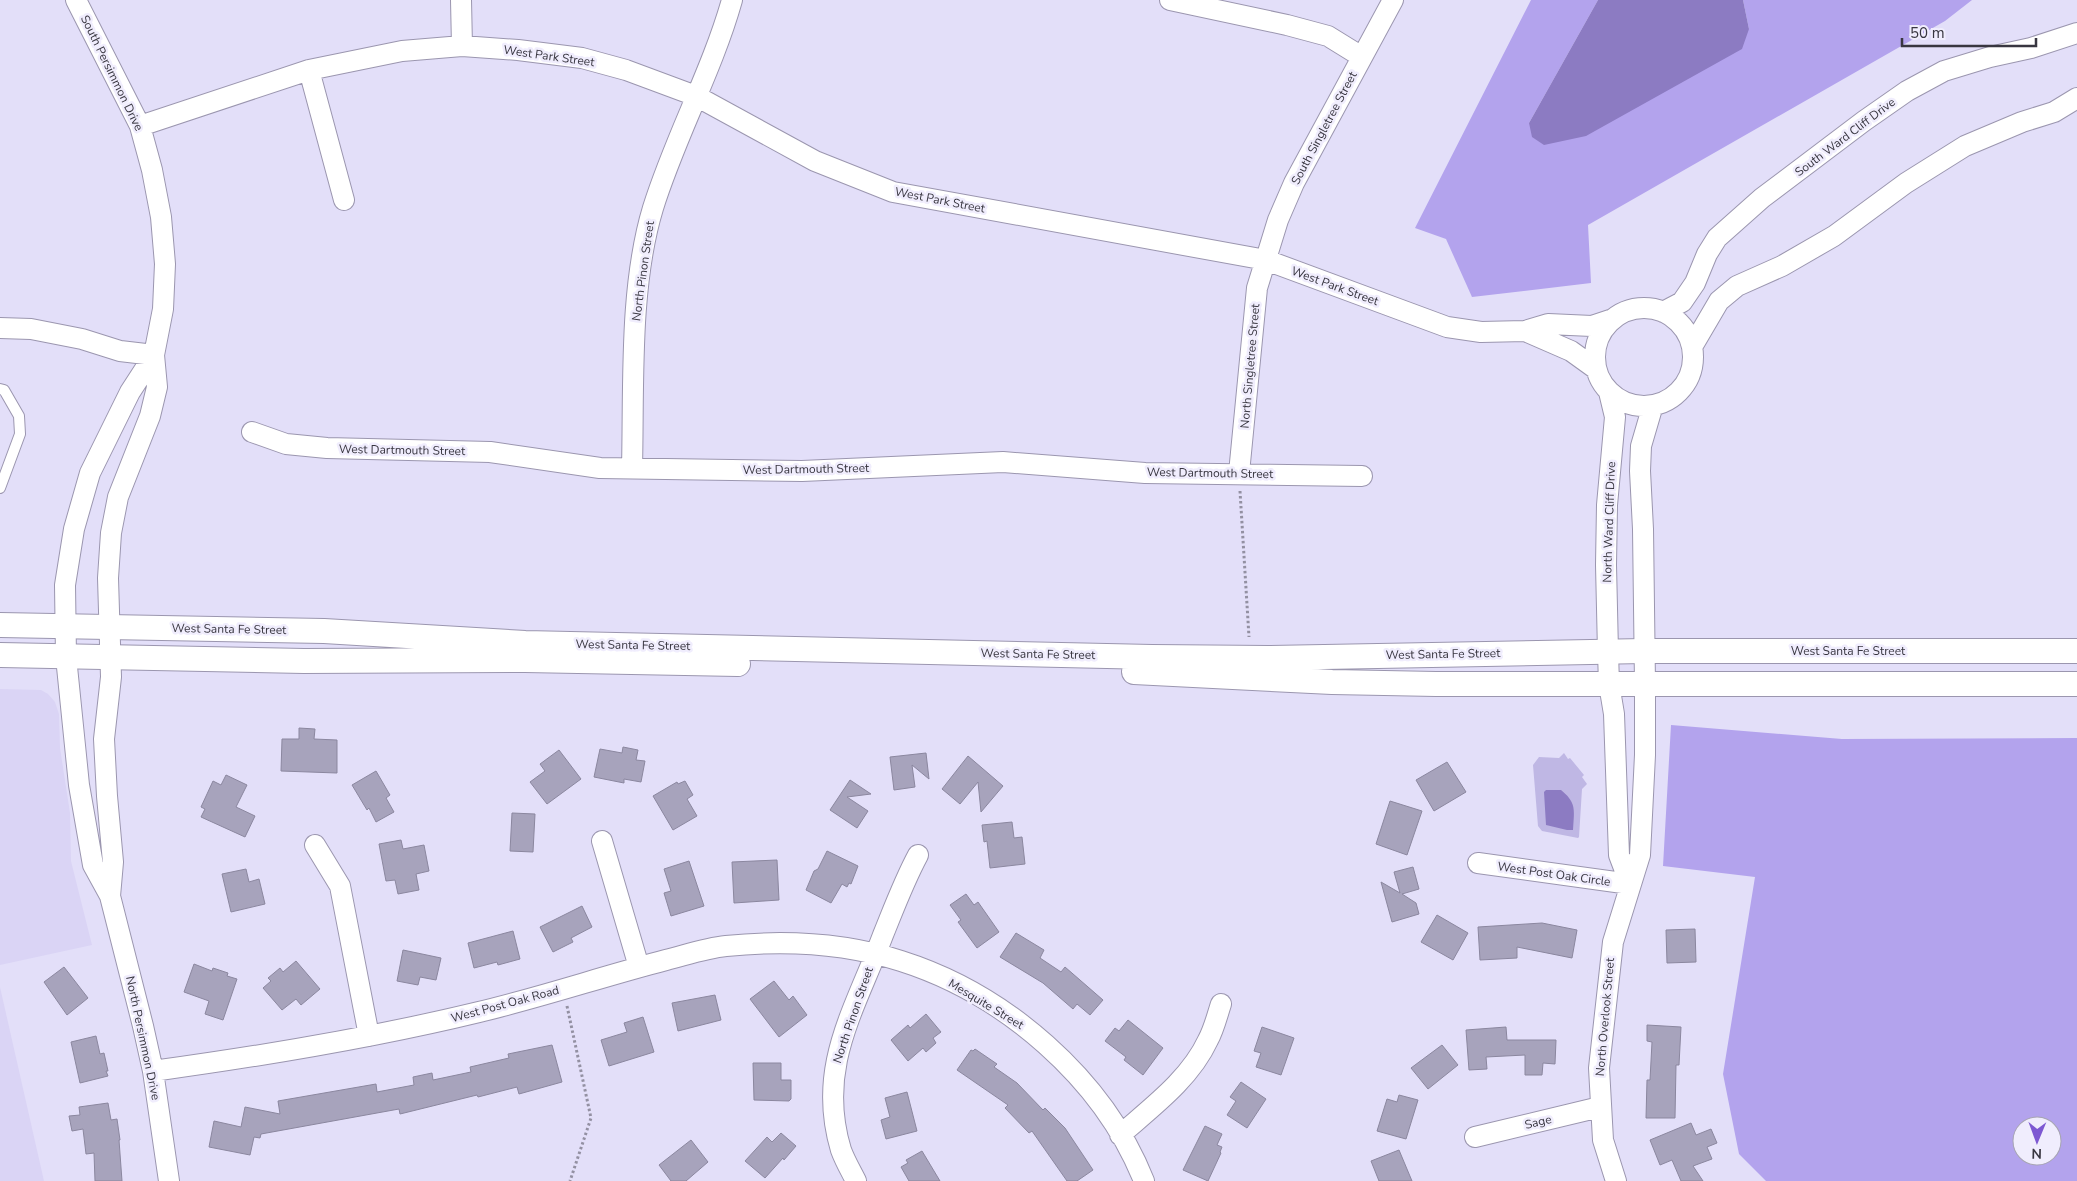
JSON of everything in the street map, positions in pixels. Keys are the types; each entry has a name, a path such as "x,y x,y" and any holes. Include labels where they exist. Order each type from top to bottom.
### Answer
{"street":[{"name":"South Persimmon Drive","path":"76,0 140,126 152,170 161,217 164,264 163,309 154,355 157,387 150,416 118,497 111,533 108,578 110,626"},
{"path":"461,0 462,46"},
{"name":"North Pinon Street","path":"632,468 635,327 644,250 655,202 670,159 724,32 732,0"},
{"path":"1170,0 1287,25 1328,36 1362,57"},
{"name":"South Singletree Street","path":"1266,260 1278,220 1294,183 1392,0"},
{"name":"South Ward Cliff Drive","path":"1663,312 1682,302 1695,283 1716,238 1762,198 1900,96 1944,71 1990,57 2031,48 2077,33"},
{"name":"West Park Street","path":"140,126 309,70 402,52 462,46 518,50 582,58 626,70 696,96 815,161 893,192 1266,260 1447,327 1481,332 1525,331 1548,324 1592,326 1613,319"},
{"path":"309,70 344,200"},
{"path":"1692,347 1719,301 1737,286 1782,266 1834,236 1906,183 1965,146 2022,122 2054,112 2077,98"},
{"name":"North Singletree Street","path":"1239,473 1257,288 1266,260"},
{"path":"1647,308 1663,312 1676,320 1686,332 1692,347 1693,363 1689,377 1680,390 1668,400 1653,406 1638,406 1623,402 1609,392 1599,378 1594,362 1596,345 1603,330 1613,319 1630,310 1647,308"},
{"path":"0,328 32,328 82,339 120,351 154,355"},
{"name":"West Park Street","path":"1525,331 1571,351 1596,369"},
{"name":"South Persimmon Drive","path":"67,626 65,585 74,529 90,473 130,392 154,355"},
{"name":"North Ward Cliff Drive","path":"1608,652 1607,505 1614,417 1609,392"},
{"path":"1644,652 1643,529 1640,471 1641,446 1653,406"},
{"name":"West Dartmouth Street","path":"252,432 286,444 327,448 490,452 528,456 575,465 632,468 802,472 1003,462 1145,473 1362,476"},
{"name":"West Santa Fe Street","path":"0,625 324,631 525,643 1250,657 1608,652 2077,651"},
{"name":"North Persimmon Drive","path":"67,626 66,656 79,785 93,865 110,896 143,1026 170,1181"},
{"name":"North Persimmon Drive","path":"110,626 111,677 104,739 113,862 110,896"},
{"path":"1608,652 1609,684 1614,714 1619,855 1630,884"},
{"name":"North Overlook Street","path":"1616,1181 1603,1140 1599,1068 1613,942 1640,855 1644,755 1644,652"},
{"name":"West Santa Fe Street","path":"0,656 304,661 525,660 1152,672 1332,682 1417,684 2077,684"},
{"path":"602,841 639,967"},
{"path":"315,846 340,886 369,1036"},
{"name":"North Pinon Street","path":"856,1181 842,1152 834,1122 832,1090 835,1065 843,1037 874,955 905,879 918,855"},
{"name":"West Post Oak Circle","path":"1478,863 1630,884"},
{"name":"West Post Oak Road","path":"152,1071 290,1052 481,1012 639,967 722,946 770,943 831,946 874,955"},
{"name":"Mesquite Street","path":"874,955 900,961 964,988 1008,1015 1043,1041 1064,1061 1096,1097 1120,1135 1144,1181"},
{"path":"1120,1135 1158,1102 1193,1066 1208,1040 1221,1004"},
{"name":"Sage","path":"1475,1137 1600,1107"}],"lane":[{"path":"0,389 4,390 19,416 20,434 0,488"}],"path":[{"path":"1239,473 1250,657"},
{"path":"564,988 591,1118 570,1181"}],"shaded area":[{"path":"1531,0 1598,0 1529,123 1749,29 1743,0 1972,0 1945,21 1588,225 1591,283 1472,297 1446,239 1415,228"},
{"path":"1598,0 1743,0 1749,29 1742,49 1586,136 1544,145 1532,137 1529,123"},
{"path":"0,689 41,690 48,694 55,702 59,714 60,748 70,813 71,861 92,945 0,965"},
{"path":"1671,725 1842,739 2077,738 2077,1181 1766,1181 1739,1154 1723,1074 1755,877 1663,866"},
{"path":"1564,753 1584,775 1582,777 1587,784 1582,789 1578,838 1542,831 1538,826 1533,765 1539,757 1559,758"},
{"path":"1546,790 1561,790 1570,799 1574,812 1573,830 1546,825 1544,792"},
{"path":"0,987 44,1181 0,1181"}],"building":[{"path":"299,728 315,729 314,739 337,740 337,773 281,771 282,739 299,739"},
{"path":"623,747 638,750 636,760 645,761 641,782 624,779 624,783 594,777 600,749 622,753"},
{"path":"559,750 581,779 547,804 530,782 545,771 540,764"},
{"path":"926,753 929,779 912,765 915,787 894,790 890,757"},
{"path":"968,756 1003,786 981,812 978,782 960,804 942,789"},
{"path":"1447,762 1466,792 1434,811 1416,780"},
{"path":"376,771 390,795 386,798 394,812 376,822 369,808 367,810 352,785"},
{"path":"226,775 247,785 236,807 255,816 245,837 201,817 205,809 201,807 213,781 221,785"},
{"path":"850,780 871,794 847,797 868,811 857,828 830,810"},
{"path":"685,781 693,795 687,799 697,816 673,830 653,796 677,782 678,784"},
{"path":"1390,801 1422,811 1407,855 1376,844"},
{"path":"512,813 535,814 533,852 510,851"},
{"path":"1012,822 1014,838 1022,837 1025,864 990,868 987,841 984,842 982,825"},
{"path":"401,840 403,849 424,845 429,871 416,874 419,890 398,894 395,880 386,881 379,844"},
{"path":"827,851 858,866 851,884 849,883 847,887 842,884 831,903 806,890 814,871 818,869"},
{"path":"777,860 779,900 734,903 732,862"},
{"path":"689,861 704,906 671,916 664,893 671,891 664,869"},
{"path":"1413,867 1419,889 1402,894 1416,903 1419,914 1392,922 1381,882 1400,893 1394,872"},
{"path":"246,869 249,882 259,879 265,904 231,912 222,874"},
{"path":"966,894 974,905 978,902 999,932 977,948 958,922 961,920 950,905"},
{"path":"582,906 592,927 571,938 573,942 553,952 540,927"},
{"path":"1437,915 1468,933 1453,960 1421,942"},
{"path":"1542,923 1577,930 1572,958 1517,947 1517,958 1480,960 1478,927"},
{"path":"1695,929 1696,962 1667,963 1666,930"},
{"path":"513,931 520,959 498,965 497,962 474,968 468,943"},
{"path":"1016,933 1044,950 1040,958 1061,972 1065,967 1103,1000 1090,1015 1077,1004 1073,1009 1043,983 1000,957"},
{"path":"403,950 441,958 436,980 420,977 418,985 397,981"},
{"path":"296,961 320,989 301,1005 296,999 282,1010 263,988 271,981 268,978 280,968 283,972"},
{"path":"194,964 212,971 213,968 228,973 227,976 237,979 223,1020 205,1014 209,1001 184,992"},
{"path":"64,967 88,998 67,1015 44,982"},
{"path":"774,981 789,1000 793,996 807,1015 779,1037 750,999"},
{"path":"715,995 721,1020 678,1031 672,1003"},
{"path":"926,1014 941,1032 933,1038 936,1043 926,1052 923,1048 908,1061 891,1040 908,1025 910,1028"},
{"path":"643,1017 654,1052 609,1066 601,1040 627,1032 624,1023"},
{"path":"1128,1020 1163,1048 1143,1075 1124,1060 1126,1057 1105,1041 1115,1028 1119,1031"},
{"path":"1647,1025 1681,1027 1679,1065 1676,1065 1675,1118 1646,1118 1647,1080 1650,1080 1652,1042 1647,1041"},
{"path":"1262,1027 1294,1038 1281,1075 1256,1067 1261,1053 1254,1051"},
{"path":"1506,1027 1507,1040 1556,1040 1555,1064 1543,1063 1542,1075 1525,1075 1525,1055 1486,1057 1487,1069 1469,1070 1466,1030"},
{"path":"96,1036 100,1054 104,1053 108,1076 80,1083 71,1042"},
{"path":"552,1045 562,1082 519,1094 517,1087 400,1114 399,1109 261,1134 260,1138 254,1137 250,1155 209,1147 214,1121 241,1127 245,1107 280,1114 278,1101 376,1084 377,1092 414,1085 413,1077 432,1073 433,1080 471,1072 470,1067 509,1058 508,1054"},
{"path":"1442,1045 1458,1065 1428,1089 1411,1068"},
{"path":"975,1049 997,1064 994,1067 1017,1083 1043,1110 1045,1108 1065,1128 1093,1170 1077,1181 1067,1181 1032,1131 1029,1133 1005,1108 1008,1105 957,1070 971,1050"},
{"path":"753,1063 781,1063 781,1080 791,1080 791,1099 789,1101 754,1100"},
{"path":"1241,1082 1266,1099 1247,1128 1227,1115 1236,1101 1230,1097"},
{"path":"907,1092 917,1131 886,1139 881,1120 890,1117 885,1098"},
{"path":"1399,1095 1418,1100 1406,1139 1377,1131 1387,1099 1397,1102"},
{"path":"108,1103 111,1120 117,1119 122,1181 95,1181 94,1153 86,1154 83,1129 72,1131 69,1116 80,1115 79,1107"},
{"path":"1691,1123 1696,1135 1711,1129 1717,1143 1707,1147 1712,1159 1693,1166 1703,1181 1681,1181 1672,1160 1660,1165 1650,1140"},
{"path":"1205,1126 1222,1134 1217,1145 1222,1147 1221,1153 1208,1181 1183,1170"},
{"path":"781,1133 796,1146 765,1178 745,1161 767,1137 772,1142"},
{"path":"691,1140 708,1162 686,1181 671,1181 659,1165"},
{"path":"1399,1150 1412,1181 1379,1181 1371,1161"},
{"path":"922,1151 940,1181 909,1181 901,1167 908,1163 906,1160"}]}
